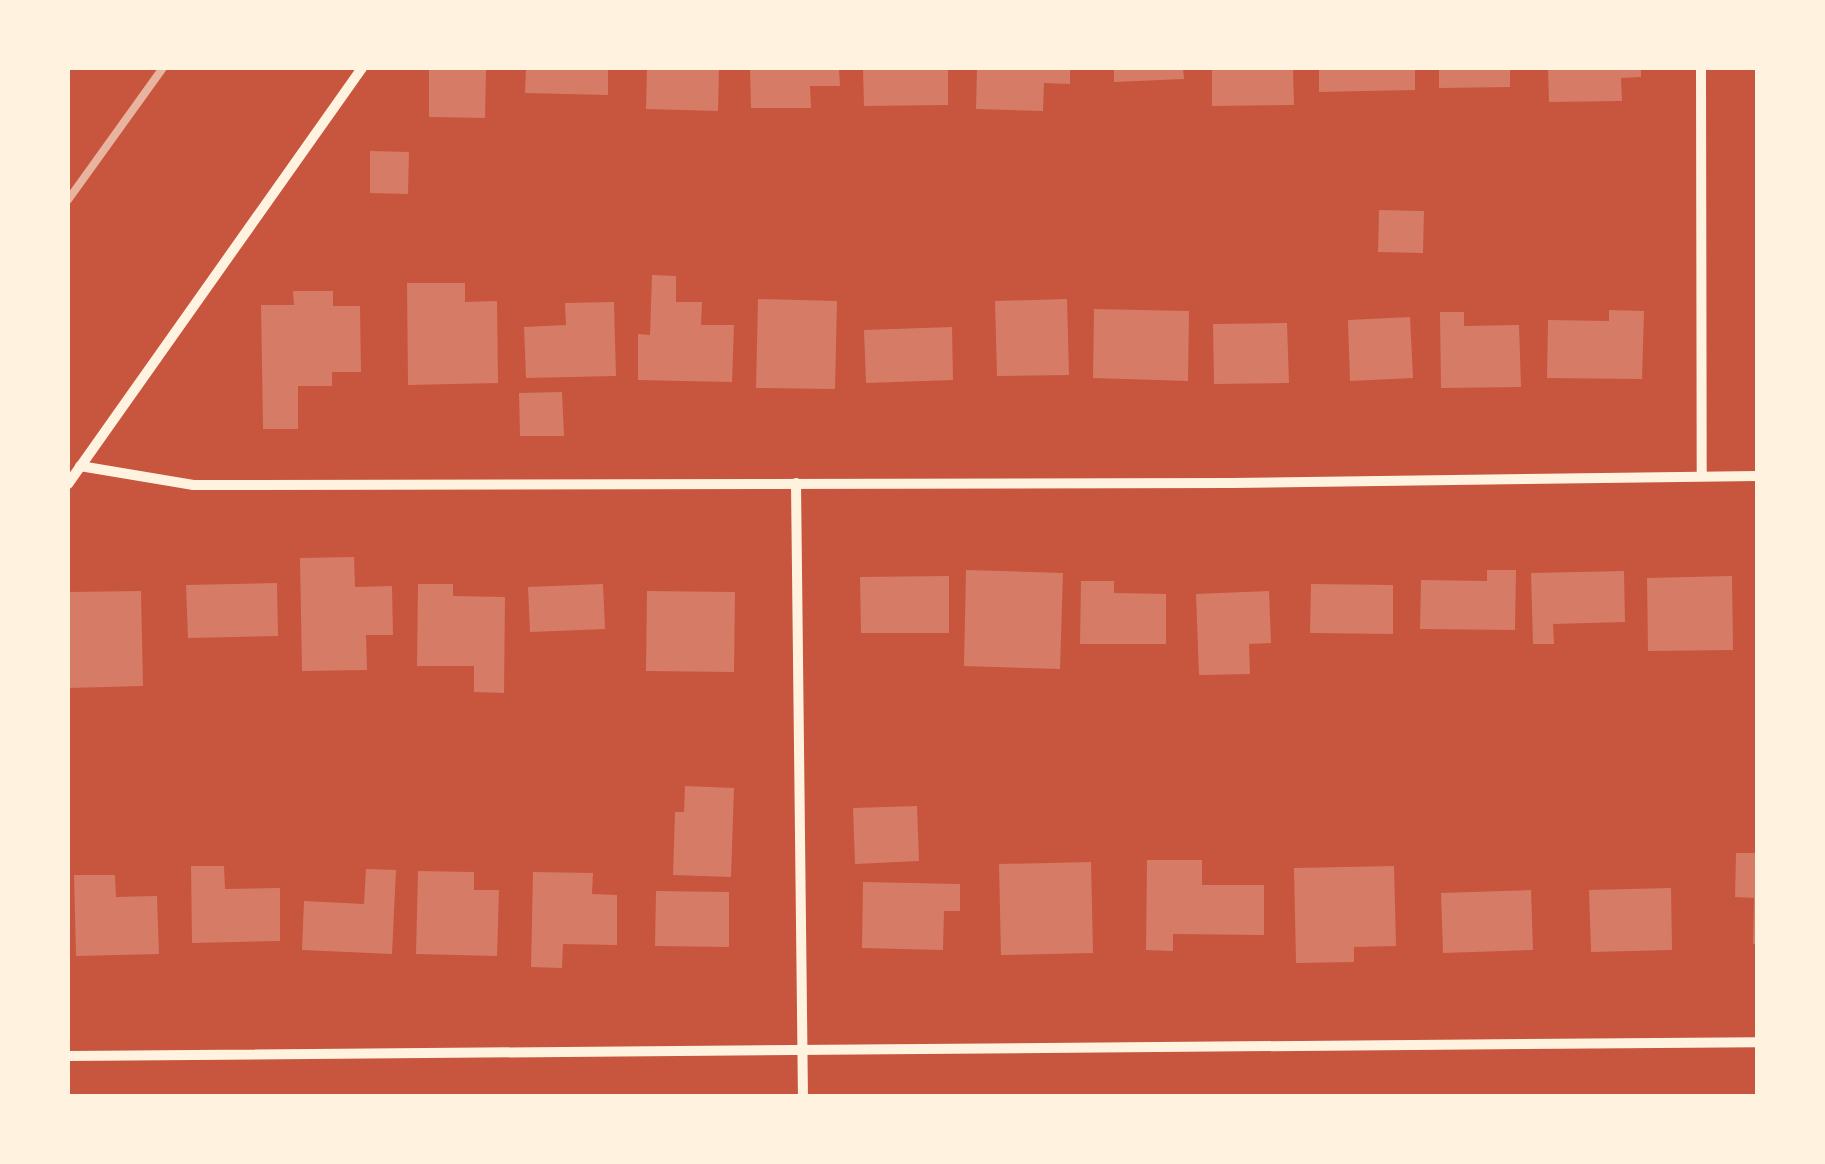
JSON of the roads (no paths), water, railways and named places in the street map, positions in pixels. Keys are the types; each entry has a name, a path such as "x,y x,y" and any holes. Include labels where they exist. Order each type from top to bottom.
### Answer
{"street":[{"path":"68,484 362,68"},
{"path":"1701,68 1702,476"},
{"path":"80,466 193,484 1231,483 1758,476"},
{"path":"796,482 803,1096"},
{"path":"68,1056 802,1052 1247,1043 1758,1042"}],"railway":[{"path":"68,200 163,68"}]}
